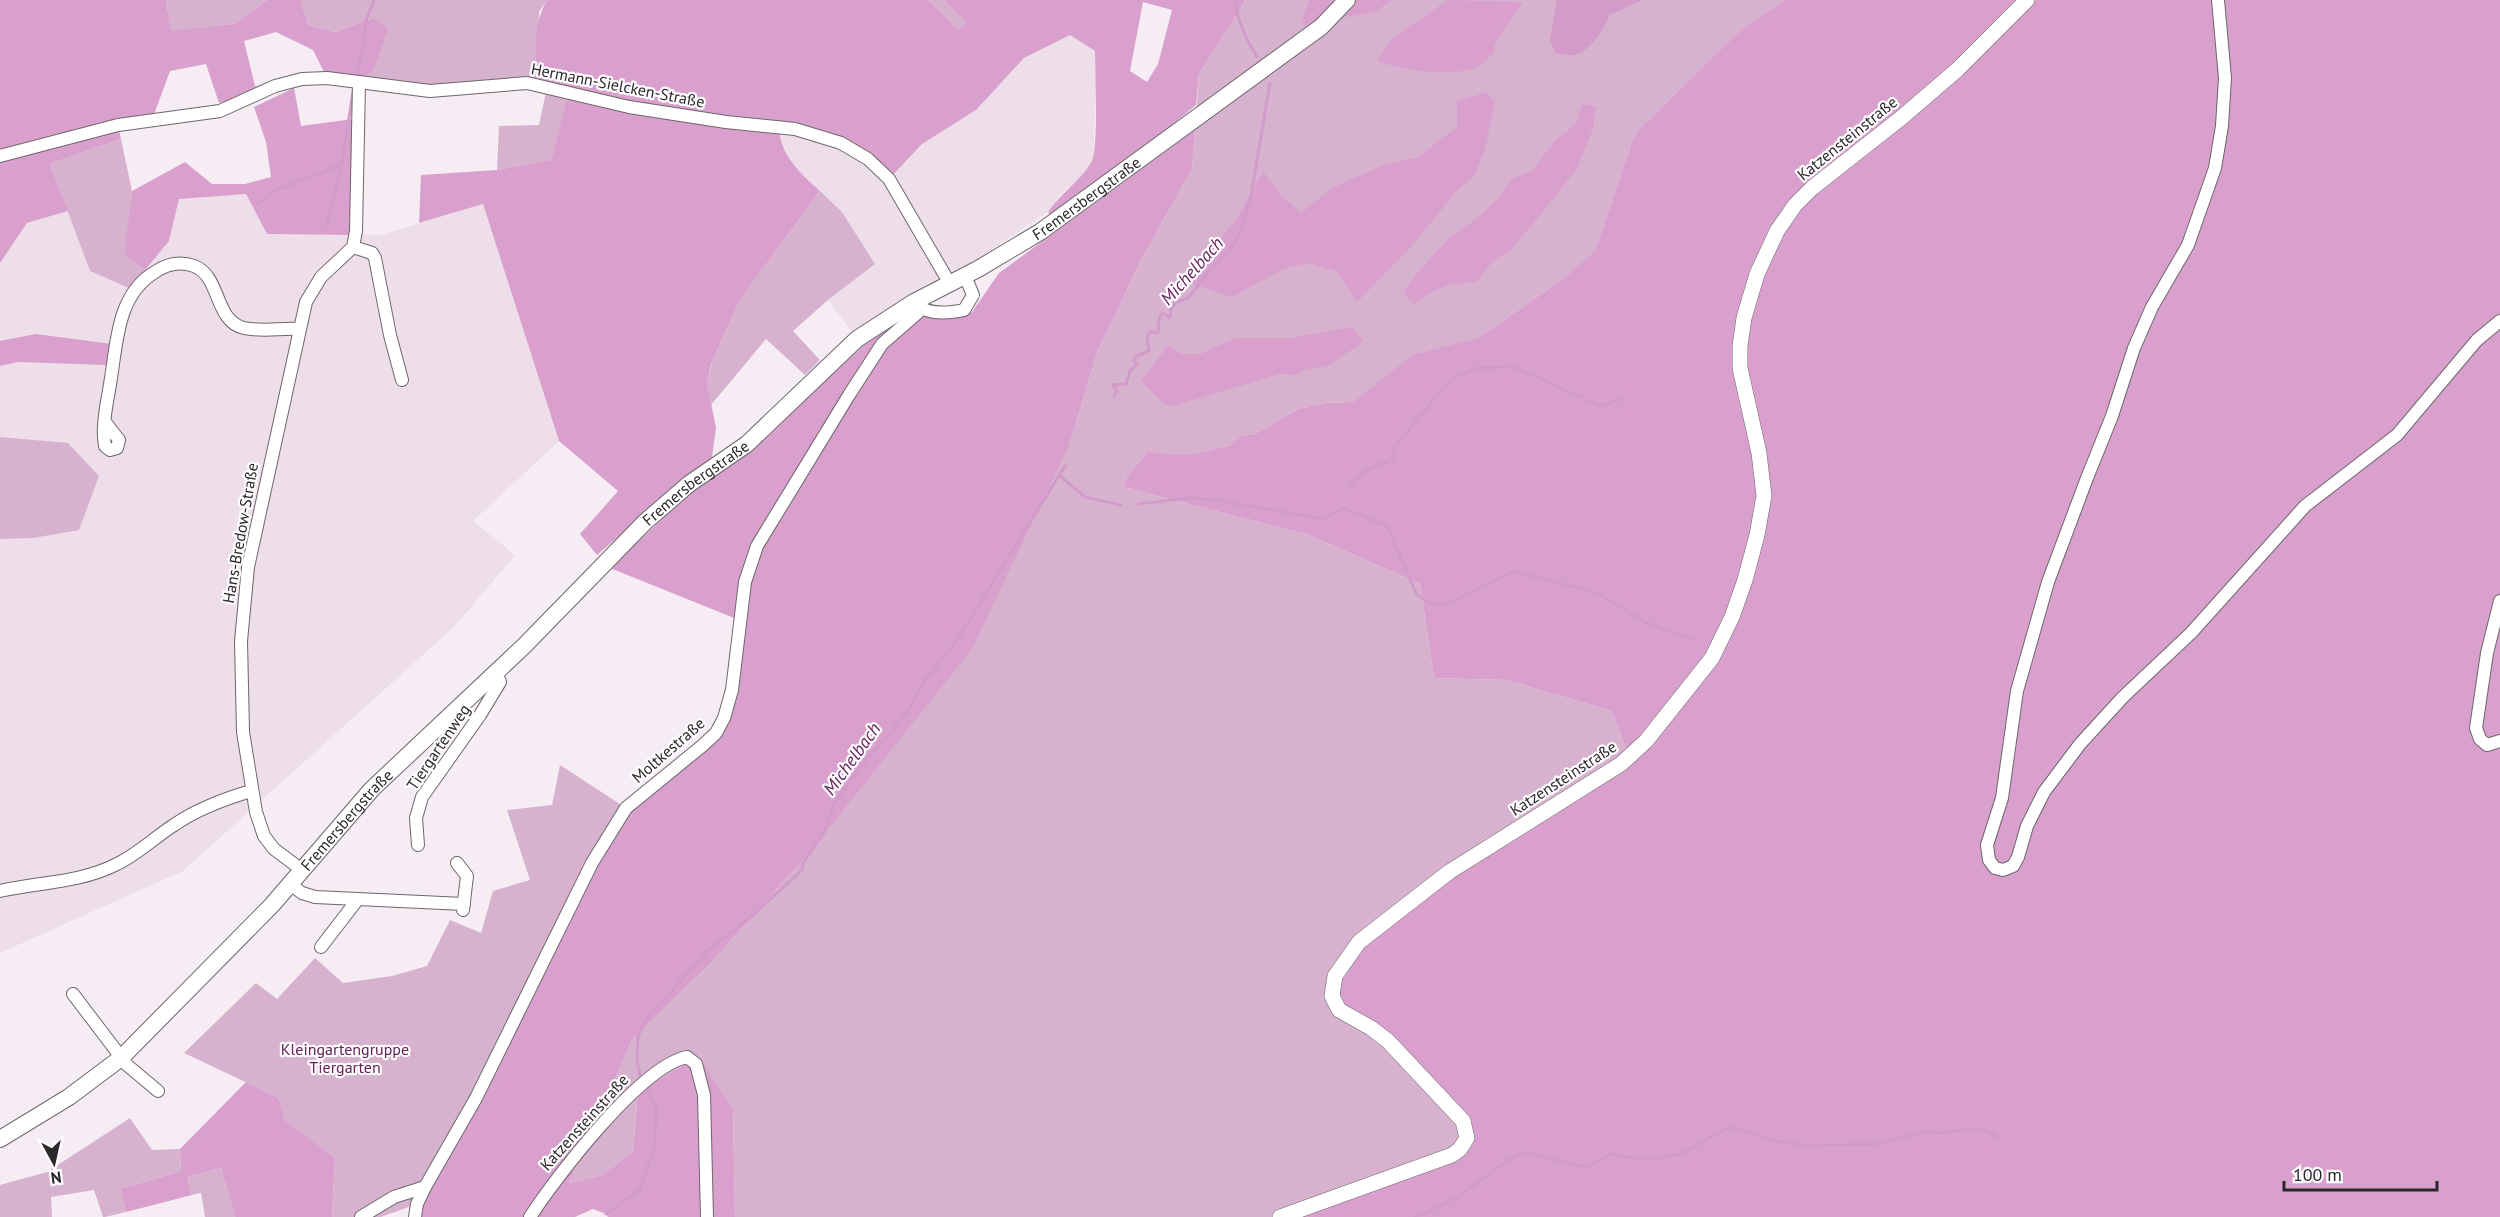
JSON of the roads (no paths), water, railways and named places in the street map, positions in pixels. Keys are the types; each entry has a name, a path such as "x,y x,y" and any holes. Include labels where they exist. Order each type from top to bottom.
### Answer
{"main road":[{"name":"Fremersbergstraße","path":"0,1139 69,1097 121,1058 243,935 372,789 496,673 671,499 747,444 857,339 1040,232 1321,27 1347,0"}],"street":[{"name":"Katzensteinstraße","path":"1280,1217 1452,1155 1465,1143 1467,1138 1463,1121 1447,1102 1388,1041 1371,1028 1339,1010 1332,996 1335,976 1359,942 1449,872 1621,764 1646,741 1712,658 1732,617 1745,580 1764,496 1759,453 1740,368 1740,346 1744,318 1757,274 1777,231 1795,205 1812,188 1901,118 1958,69 2027,0"},
{"path":"2218,0 2225,78 2216,168 2188,245 2152,307 2134,348 2112,416 2086,478 2048,582 2017,691 2002,798 1987,845 1989,860 1995,868 2003,870 2013,866 2018,857 2026,826 2044,792 2080,744 2123,697 2191,633 2305,506 2397,435 2477,340 2500,321"},
{"name":"Hermann-Sielcken-Straße","path":"0,156 118,125 220,111 275,86 302,79 327,78 430,91 527,83 598,101 726,122 795,129 841,143 868,159 889,178 958,280"},
{"path":"356,82 356,231 353,247 372,253 375,258 390,335 402,380"},
{"name":"Hans-Bredow-Straße","path":"302,870 274,849 264,836 250,791 243,732 242,612 260,507 306,302 321,277 353,247"},
{"path":"105,422 119,329 126,304 145,277 164,266 182,263 206,275 227,317 234,324 244,328 299,329"},
{"path":"918,305 950,313 964,310 973,295 958,280"},
{"name":"Moltkestraße","path":"415,1217 417,1204 425,1187 476,1098 592,863 626,808 716,733 724,718 732,690 745,582 757,546 882,344 918,305"},
{"path":"2500,601 2487,653 2476,728 2480,739 2487,745 2500,741"},
{"name":"Tiergartenweg","path":"418,845 416,818 422,797 480,715 500,682 496,673"},
{"path":"4,890 60,882 99,872 135,854 186,817 250,791"},
{"path":"290,884 302,893 315,897 464,907 467,876 457,863"},
{"path":"321,947 358,899"},
{"path":"73,994 121,1058 158,1091"},
{"name":"Katzensteinstraße","path":"530,1217 551,1186 627,1098 655,1074 687,1057 696,1064 704,1095 707,1217"},
{"path":"361,1217 393,1197 425,1187"}],"waterway":[{"path":"355,80 364,45 366,21 374,0"},
{"name":"Michelbach","path":"1235,0 1240,23 1257,57"},
{"name":"Michelbach","path":"1114,396 1117,391 1113,385 1126,384 1130,371 1137,364 1134,360 1137,356 1149,351 1147,336 1151,331 1159,332 1161,314 1169,318 1171,308 1177,302 1188,298 1234,244 1250,202 1270,83"},
{"path":"326,226 342,164 353,92"},
{"path":"258,204 274,191 342,164"},
{"path":"1349,489 1367,470 1392,460 1394,448 1451,379 1477,368 1515,367 1581,397"},
{"path":"1588,400 1603,406 1621,399"},
{"name":"Michelbach","path":"641,1080 637,1060 638,1036 645,1021 708,950 752,916 802,870 803,863 825,831 835,802 865,761 909,709 925,680 956,642 1065,466"},
{"path":"1059,475 1085,497 1121,505"},
{"path":"1138,504 1188,498 1216,500 1323,519 1344,508 1387,526 1417,595 1433,605 1446,604 1514,571 1599,594 1645,622 1694,640"},
{"name":"Michelbach","path":"606,1214 640,1189 655,1146 656,1106 648,1092"},
{"path":"1416,1217 1459,1196 1505,1162 1524,1152 1587,1166 1612,1154 1656,1159 1680,1154 1730,1127 1775,1141 1805,1145 1879,1144 1922,1132 1942,1133 1967,1129 1986,1130 2000,1139"}],"park label":[{"name":"Kleingartengruppe Tiergarten","path":"345,1058"}]}
